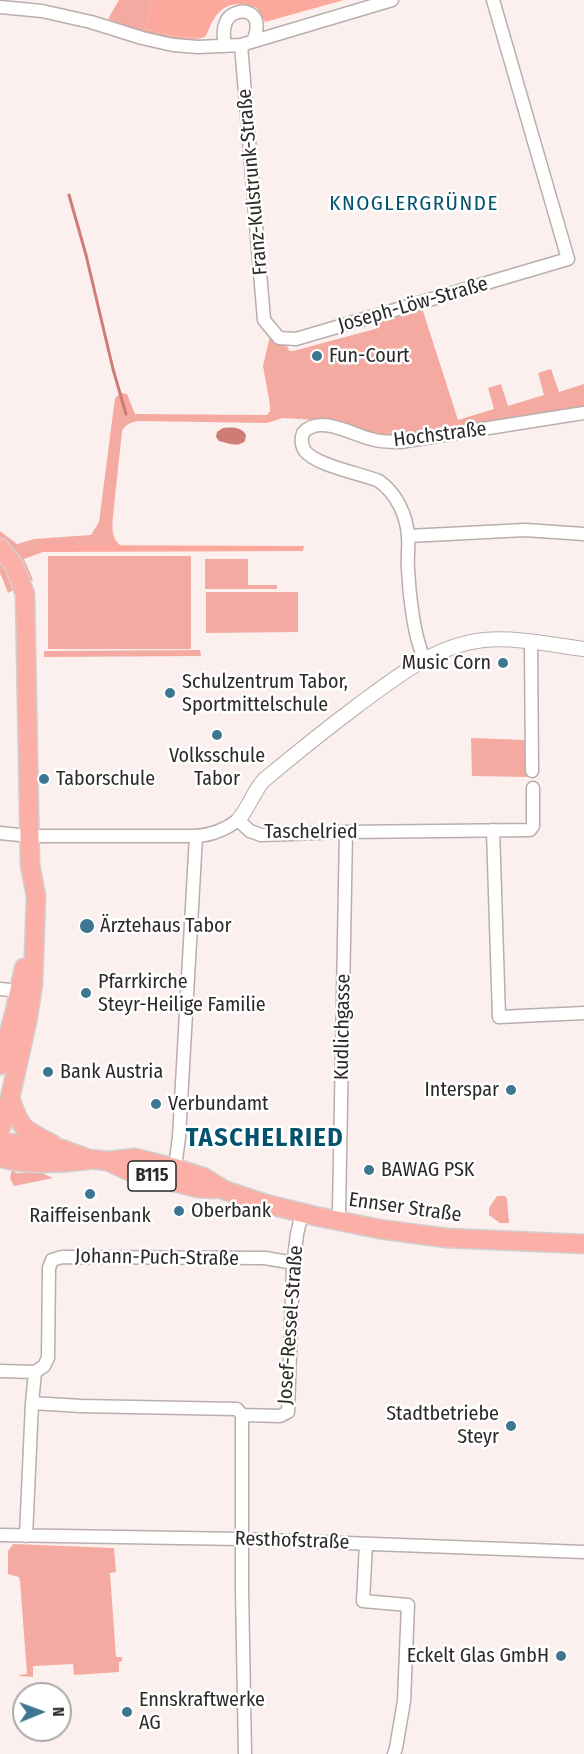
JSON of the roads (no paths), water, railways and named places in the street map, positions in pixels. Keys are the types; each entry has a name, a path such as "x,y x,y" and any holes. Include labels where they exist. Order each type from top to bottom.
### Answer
{"main road":[{"path":"0,548 14,565 25,594 30,865 36,896 33,984 10,1098 0,1130"},
{"path":"0,1065 24,968 24,897 30,865"},
{"path":"10,1098 22,1127 62,1149"},
{"name":"Ennser Straße","path":"0,1142 62,1149 89,1159"},
{"name":"Ennser Straße","path":"0,1157 9,1160 61,1163 89,1159 108,1161 135,1158 202,1177 224,1190"},
{"name":"Ennser Straße","path":"108,1161 129,1171 198,1188 224,1190 337,1221 446,1238 584,1244"}],"street":[{"path":"0,7 42,11 91,22 142,38 173,45 198,47 247,43 392,0"},
{"name":"Joseph-Löw-Straße","path":"264,320 279,338 296,339 568,260 493,0"},
{"path":"225,46 226,20 231,14 237,12 251,14 255,18 257,25 247,43"},
{"name":"Franz-Kulstrunk-Straße","path":"247,43 264,320"},
{"name":"Hochstraße","path":"425,660 418,645 409,581 408,536 398,502 385,485 369,476 334,466 307,454 301,443 301,436 310,426 322,424 373,440 400,442 584,414"},
{"path":"408,536 525,530 584,534"},
{"path":"238,820 244,815 255,791 264,780 377,691 444,650 471,642 497,639 584,649"},
{"path":"531,643 532,771"},
{"name":"Taschelried","path":"0,833 29,836 196,836 220,832 238,820 250,831 261,835 532,828 533,788"},
{"path":"493,830 499,1017 584,1013"},
{"name":"Kudlichgasse","path":"337,1221 346,832"},
{"path":"175,1168 179,1148 196,836"},
{"path":"0,989 20,991"},
{"name":"Josef-Ressel-Straße","path":"242,1415 280,1416 288,1412 294,1263 302,1213"},
{"name":"Johann-Puch-Straße","path":"26,1536 32,1403 35,1372 44,1366 48,1358 49,1268 52,1260 62,1257 265,1258 294,1263"},
{"path":"0,1371 35,1372"},
{"path":"32,1403 92,1407 237,1409 242,1415 245,1754"},
{"name":"Resthofstraße","path":"0,1535 242,1539 584,1552"},
{"path":"366,1544 363,1601 408,1605 404,1701 394,1754"}],"waterway":[{"path":"69,195 126,414"}],"place":[{"name":"Fun-Court","path":"317,356"},
{"name":"Music Corn","path":"503,663"},
{"name":"Schulzentrum Tabor, Sportmittelschule","path":"170,693"},
{"name":"Volksschule Tabor","path":"217,735"},
{"name":"Taborschule","path":"44,779"},
{"name":"Ärztehaus Tabor","path":"87,926"},
{"name":"Pfarrkirche Steyr-Heilige Familie","path":"86,993"},
{"name":"Bank Austria","path":"48,1072"},
{"name":"Interspar","path":"511,1090"},
{"name":"Verbundamt","path":"156,1104"},
{"name":"BAWAG PSK","path":"369,1170"},
{"name":"Raiffeisenbank","path":"90,1194"},
{"name":"Oberbank","path":"179,1211"},
{"name":"Stadtbetriebe Steyr","path":"511,1426"},
{"name":"Eckelt Glas GmbH","path":"561,1656"},
{"name":"Ennskraftwerke AG","path":"127,1712"}],"district":[{"name":"KNOGLERGRÜNDE","path":"414,204"},
{"name":"TASCHELRIED","path":"265,1139"}]}
